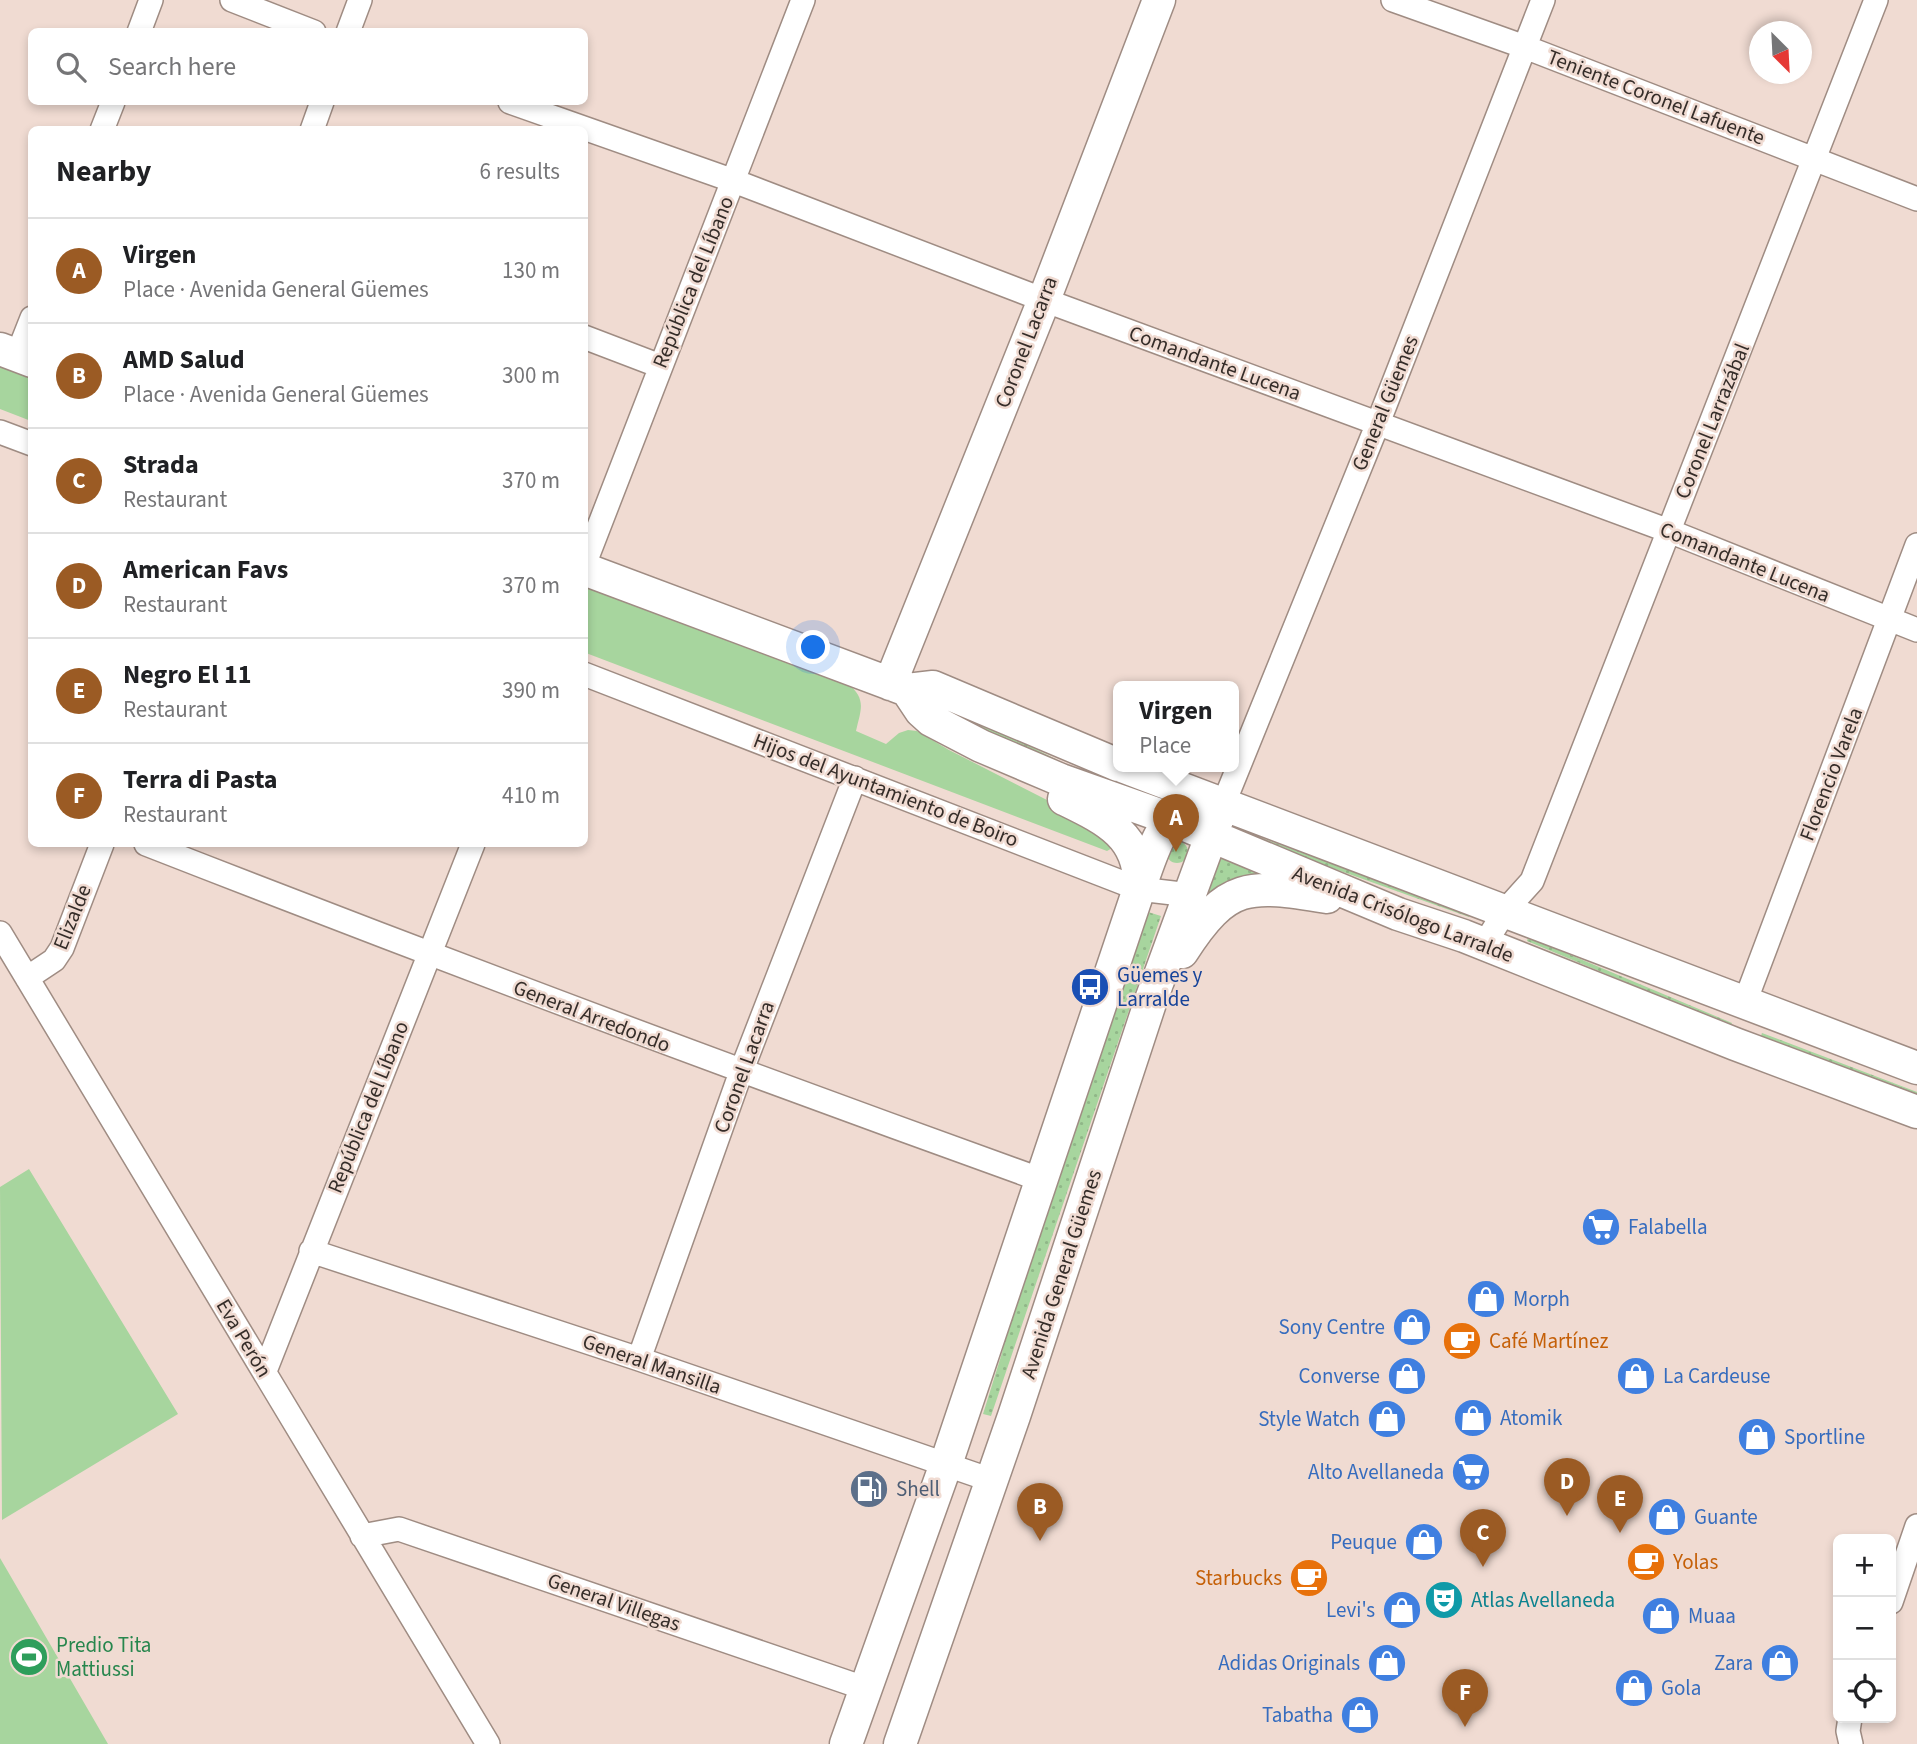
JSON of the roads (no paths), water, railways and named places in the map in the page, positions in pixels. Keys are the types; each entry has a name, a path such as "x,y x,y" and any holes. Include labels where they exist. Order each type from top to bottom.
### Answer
{"main road":[{"name":"Coronel Lacarra","path":"898,687 1159,0"},
{"name":"Avenida Crisólogo Larralde","path":"588,569 898,687 933,687 1113,763"},
{"name":"Avenida Crisólogo Larralde","path":"898,687 931,719 981,746 1061,780 1171,819 1398,914 1917,1112"},
{"path":"981,746 1016,776 1112,825 1128,842 1133,852 1140,873 1139,889"},
{"name":"Avenida Crisólogo Larralde","path":"1136,772 1917,1068"},
{"path":"846,1744 946,1464 1139,889 1158,842 1171,819 1192,806 1223,805"},
{"name":"Avenida General Güemes","path":"900,1744 1014,1416 1152,997 1223,805"},
{"path":"1152,997 1200,923 1227,899 1245,892 1257,890 1301,893 1398,914"}],"street":[{"path":"140,28 151,0"},
{"path":"232,0 304,28"},
{"path":"350,28 360,0"},
{"name":"República del Líbano","path":"588,556 803,0"},
{"name":"Teniente Coronel Lafuente","path":"1393,0 1525,47 1917,199"},
{"name":"General Güemes","path":"1239,766 1378,423 1543,0"},
{"name":"Coronel Larrazábal","path":"1492,949 1532,881 1876,0"},
{"path":"104,126 112,105"},
{"path":"313,126 321,105"},
{"name":"Comandante Lucena","path":"519,105 578,126"},
{"name":"Comandante Lucena","path":"588,130 734,181 1044,300 1669,531 1917,630"},
{"path":"16,355 28,327"},
{"path":"588,339 660,366"},
{"path":"0,432 28,442"},
{"name":"Florencio Varela","path":"1745,1002 1917,545"},
{"name":"Hijos del Ayuntamiento de Boiro","path":"588,676 1139,889 1190,895"},
{"name":"General Güemes","path":"1223,805 1236,772"},
{"name":"Coronel Lacarra","path":"639,1359 741,1072 855,778"},
{"name":"Elizalde","path":"27,978 54,960 62,948 101,847"},
{"name":"General Arredondo","path":"154,847 429,955 741,1072 1042,1180"},
{"name":"República del Líbano","path":"265,1371 472,847"},
{"name":"Eva Perón","path":"0,933 488,1744"},
{"name":"General Mansilla","path":"311,1251 639,1359 990,1480"},
{"path":"1893,1597 1917,1526"},
{"name":"General Villegas","path":"362,1536 399,1529 864,1688"},
{"path":"1849,1723 1851,1744"}],"place":[{"name":"Virgen","path":"1176,852"},
{"name":"Güemes y Larralde","path":"1090,987"},
{"name":"Falabella","path":"1601,1227"},
{"name":"Morph","path":"1486,1299"},
{"name":"Sony Centre","path":"1412,1327"},
{"name":"Café Martínez","path":"1462,1341"},
{"name":"Converse","path":"1407,1376"},
{"name":"La Cardeuse","path":"1636,1376"},
{"name":"Atomik","path":"1473,1418"},
{"name":"Style Watch","path":"1387,1419"},
{"name":"Sportline","path":"1757,1437"},
{"name":"Alto Avellaneda","path":"1471,1472"},
{"name":"Shell","path":"869,1489"},
{"name":"American Favs","path":"1567,1516"},
{"name":"Guante","path":"1667,1517"},
{"name":"Negro El 11","path":"1620,1533"},
{"name":"AMD Salud","path":"1040,1541"},
{"name":"Peuque","path":"1424,1542"},
{"name":"Yolas","path":"1646,1562"},
{"name":"Strada","path":"1483,1567"},
{"name":"Starbucks","path":"1309,1578"},
{"name":"Atlas Avellaneda","path":"1444,1600"},
{"name":"Levi's","path":"1402,1610"},
{"name":"Muaa","path":"1661,1616"},
{"name":"Predio Tita Mattiussi","path":"29,1657"},
{"name":"Adidas Originals","path":"1387,1663"},
{"name":"Zara","path":"1780,1663"},
{"name":"Gola","path":"1634,1688"},
{"name":"Tabatha","path":"1360,1715"},
{"name":"Terra di Pasta","path":"1465,1727"}]}
